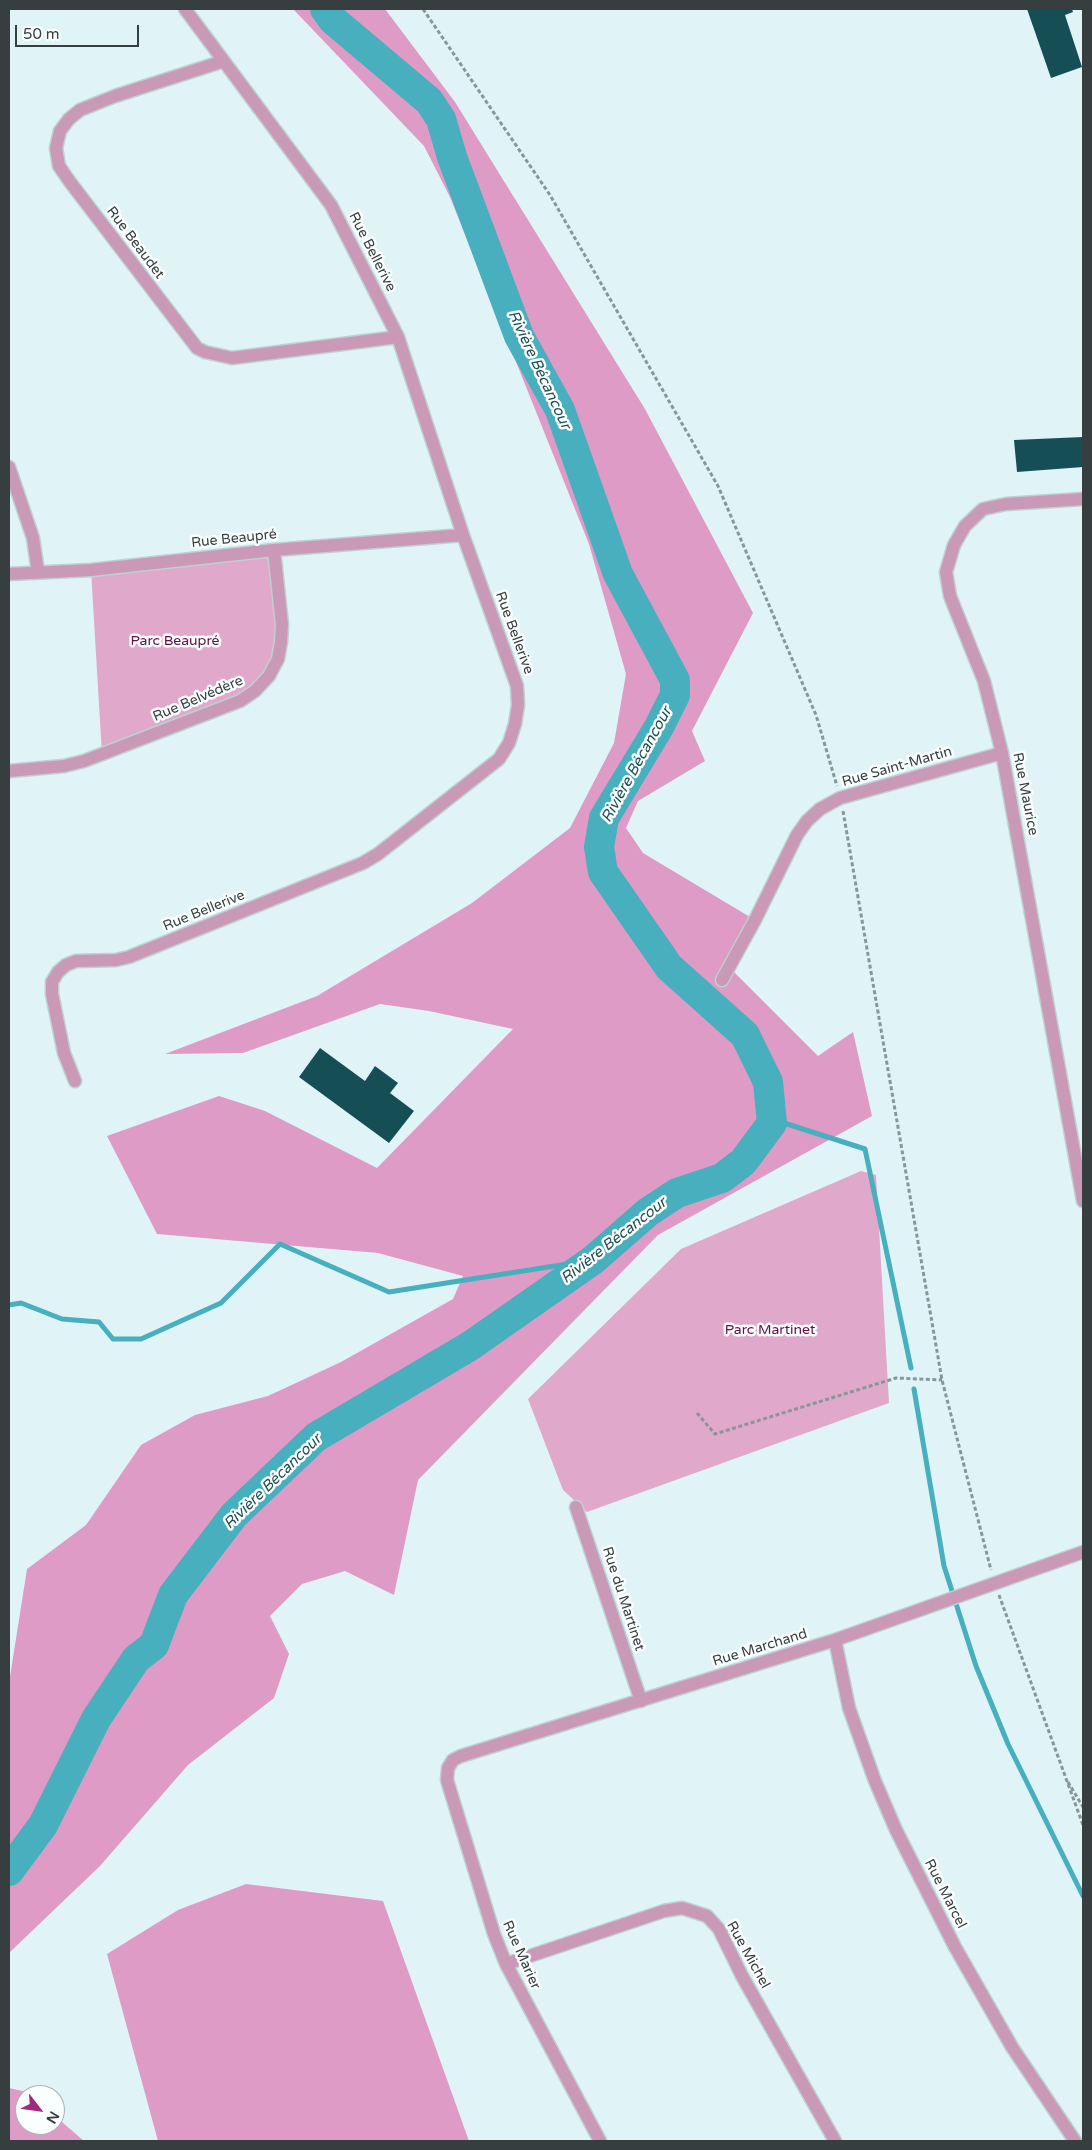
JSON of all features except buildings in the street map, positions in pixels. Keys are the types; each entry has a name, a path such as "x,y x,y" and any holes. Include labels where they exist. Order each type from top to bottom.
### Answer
{"street":[{"name":"Rue Bellerive","path":"75,1081 64,1053 52,994 52,982 58,972 66,965 76,961 116,960 129,957 363,863 378,854 499,759 509,743 516,724 518,705 517,686 463,535 398,337 331,205 185,9"},
{"name":"Rue Beaudet","path":"224,61 115,96 80,110 60,130 56,148 59,166 197,348 212,354 232,358 398,337"},
{"path":"9,467 34,538 38,572"},
{"name":"Rue Maurice","path":"1083,499 1006,504 983,509 965,526 954,545 946,572 950,596 984,681 1002,753 1083,1201"},
{"name":"Rue Beaupré","path":"9,574 91,570 274,550 463,535"},
{"name":"Rue Belvédère","path":"9,771 64,766 84,761 240,701 255,691 269,676 278,659 281,642 282,625 274,550"},
{"name":"Rue Saint-Martin","path":"722,980 755,920 796,835 820,809 840,798 1002,753"},
{"name":"Rue du Martinet","path":"576,1508 641,1701"},
{"name":"Rue Marchand","path":"448,1768 453,1760 461,1756 835,1640 1083,1552"},
{"name":"Rue Marcel","path":"835,1640 849,1708 875,1781 896,1830 955,1947 1007,2039 1075,2141"},
{"name":"Rue Marier","path":"448,1768 447,1780 460,1824 506,1964 600,2141"},
{"name":"Rue Michel","path":"506,1964 664,1911 682,1908 707,1916 719,1930 742,1976 835,2141"}],"path":[{"path":"423,9 550,195 718,486 816,715 840,798 942,1380 994,1584 1083,1824"},
{"path":"697,1412 716,1434 896,1378 942,1380"},
{"path":"1063,1773 1083,1807"}],"green space":[{"name":"Parc Beaupré","path":"274,550 281,642 255,691 102,755 91,570"},
{"name":"Parc Martinet","path":"861,1171 876,1175 889,1403 587,1512 563,1490 528,1399 681,1249"}],"shaded area":[{"path":"293,9 385,9 455,102 645,409 753,613 692,731 705,761 638,801 626,828 643,853 755,920 730,968 818,1056 853,1032 872,1116 658,1235 418,1480 394,1595 345,1571 302,1584 270,1616 289,1654 274,1698 188,1765 100,1866 9,1953 9,1683 27,1569 86,1525 141,1445 195,1415 268,1396 341,1362 453,1299 463,1276 378,1253 157,1234 107,1136 219,1096 265,1111 377,1168 513,1029 429,1011 380,1004 243,1053 165,1054 317,996 472,903 570,828 614,743 626,674 589,544 450,197 424,146"},
{"path":"246,1884 383,1901 469,2141 158,2141 107,1954 178,1910"},
{"path":"9,2088 15,2089 15,2135 65,2135 65,2125 84,2141 9,2141"}],"waterway":[{"name":"Rivière Bécancour","path":"9,1871 43,1825 96,1719 136,1659 154,1645 173,1595 234,1515 316,1437 470,1346 593,1260 648,1212 677,1193 722,1178 743,1162 772,1123 768,1082 745,1035 669,967 603,872 599,847 604,818 659,727 675,695 675,680 618,574 560,410 519,336 452,157 441,119 429,101 333,20 325,9"},
{"path":"772,1123 784,1123 865,1149 911,1368"},
{"path":"9,1305 21,1303 62,1319 99,1322 113,1339 141,1339 221,1303 280,1244 389,1292 593,1260"},
{"path":"914,1389 944,1566 976,1666 1008,1744 1083,1896"}]}
